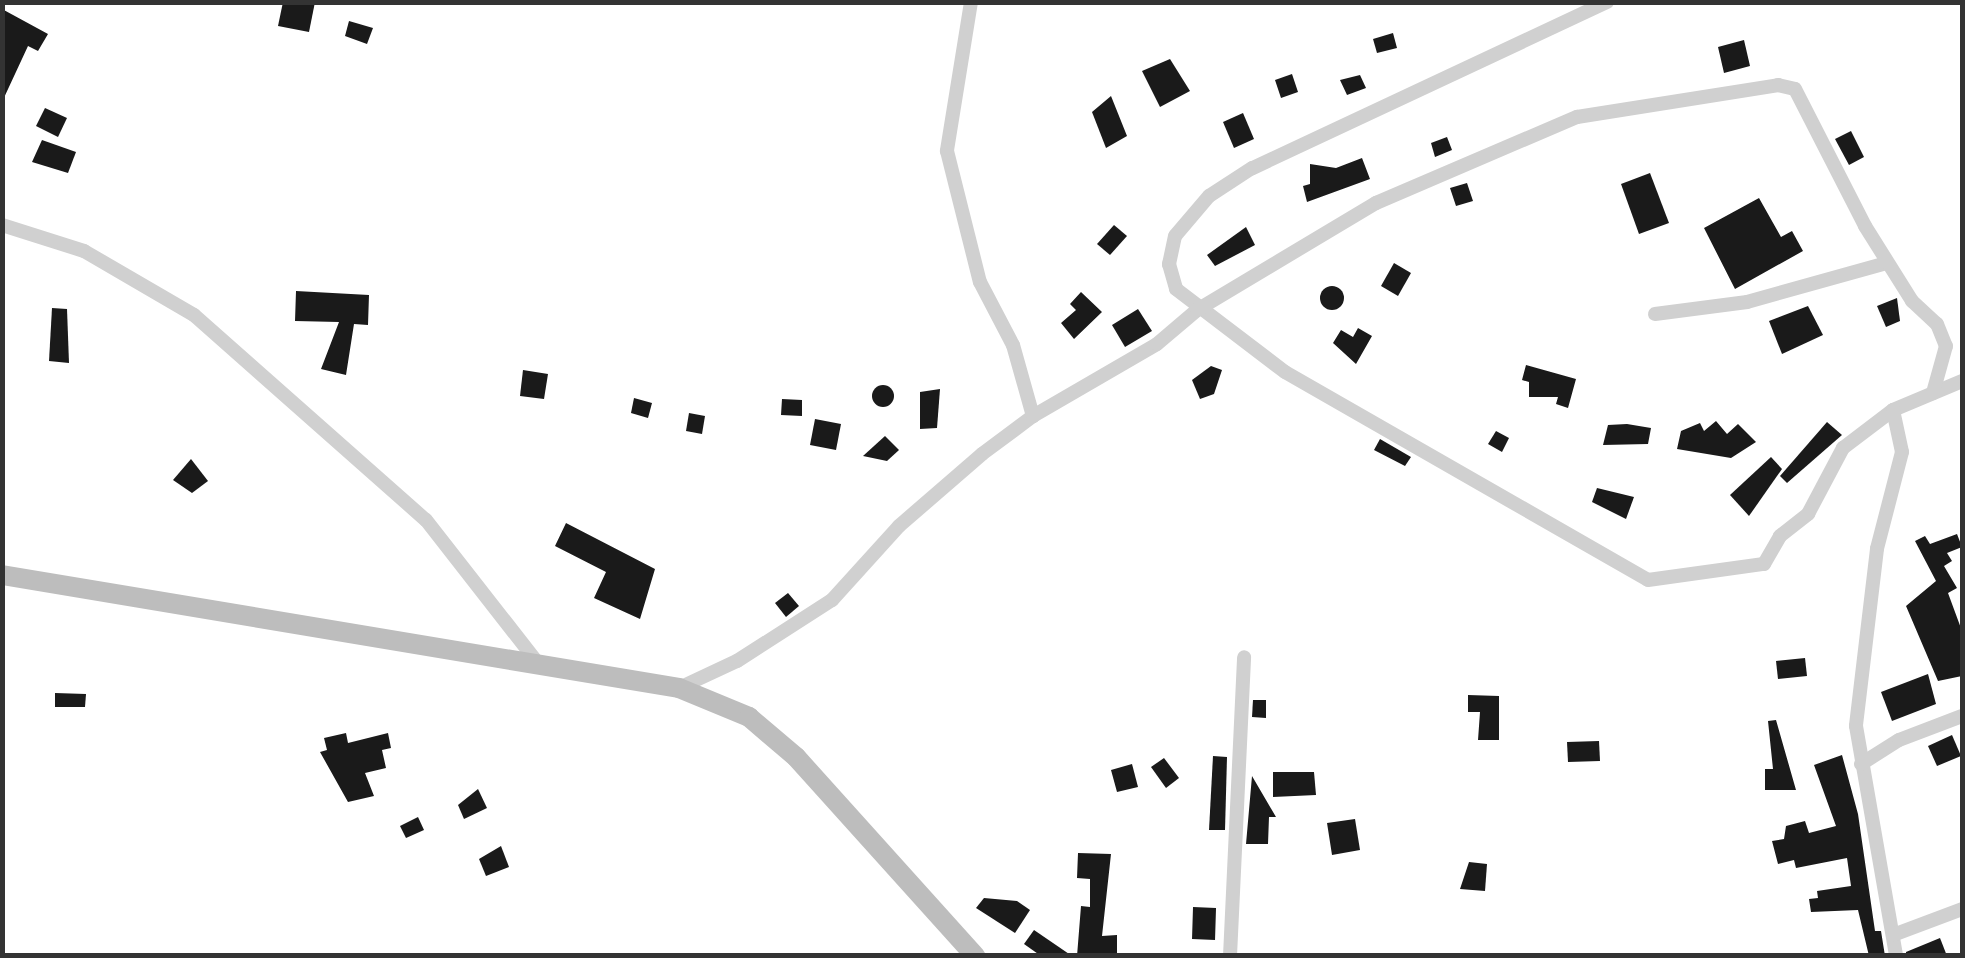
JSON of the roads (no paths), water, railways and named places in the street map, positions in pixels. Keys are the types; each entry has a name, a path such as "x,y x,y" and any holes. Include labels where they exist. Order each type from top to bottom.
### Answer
{"street":[{"path":"972,2 947,152 980,282 1013,344 1032,416"},
{"path":"1606,2 1252,168 1209,196 1187,216 1169,264 1176,289 1197,310 1285,372 1648,580 1764,564 1780,536 1808,514 1843,448 1892,410 1962,381"},
{"path":"680,688 738,661 832,600 900,526 1032,416 1158,344 1197,310 1376,203 1578,117 1778,85 1795,89 1887,263 1936,324 1946,346 1933,393"},
{"path":"2,224 84,251 194,316 426,520 536,661"},
{"path":"1655,314 1747,302 1887,263"},
{"path":"1892,410 1902,452 1884,517 1863,638 1856,726 1896,956"},
{"path":"2,575 680,688 750,718 796,757 975,956"},
{"path":"1230,956 1244,658"},
{"path":"1861,764 1899,740 1962,716"},
{"path":"1893,935 1962,909"}]}
